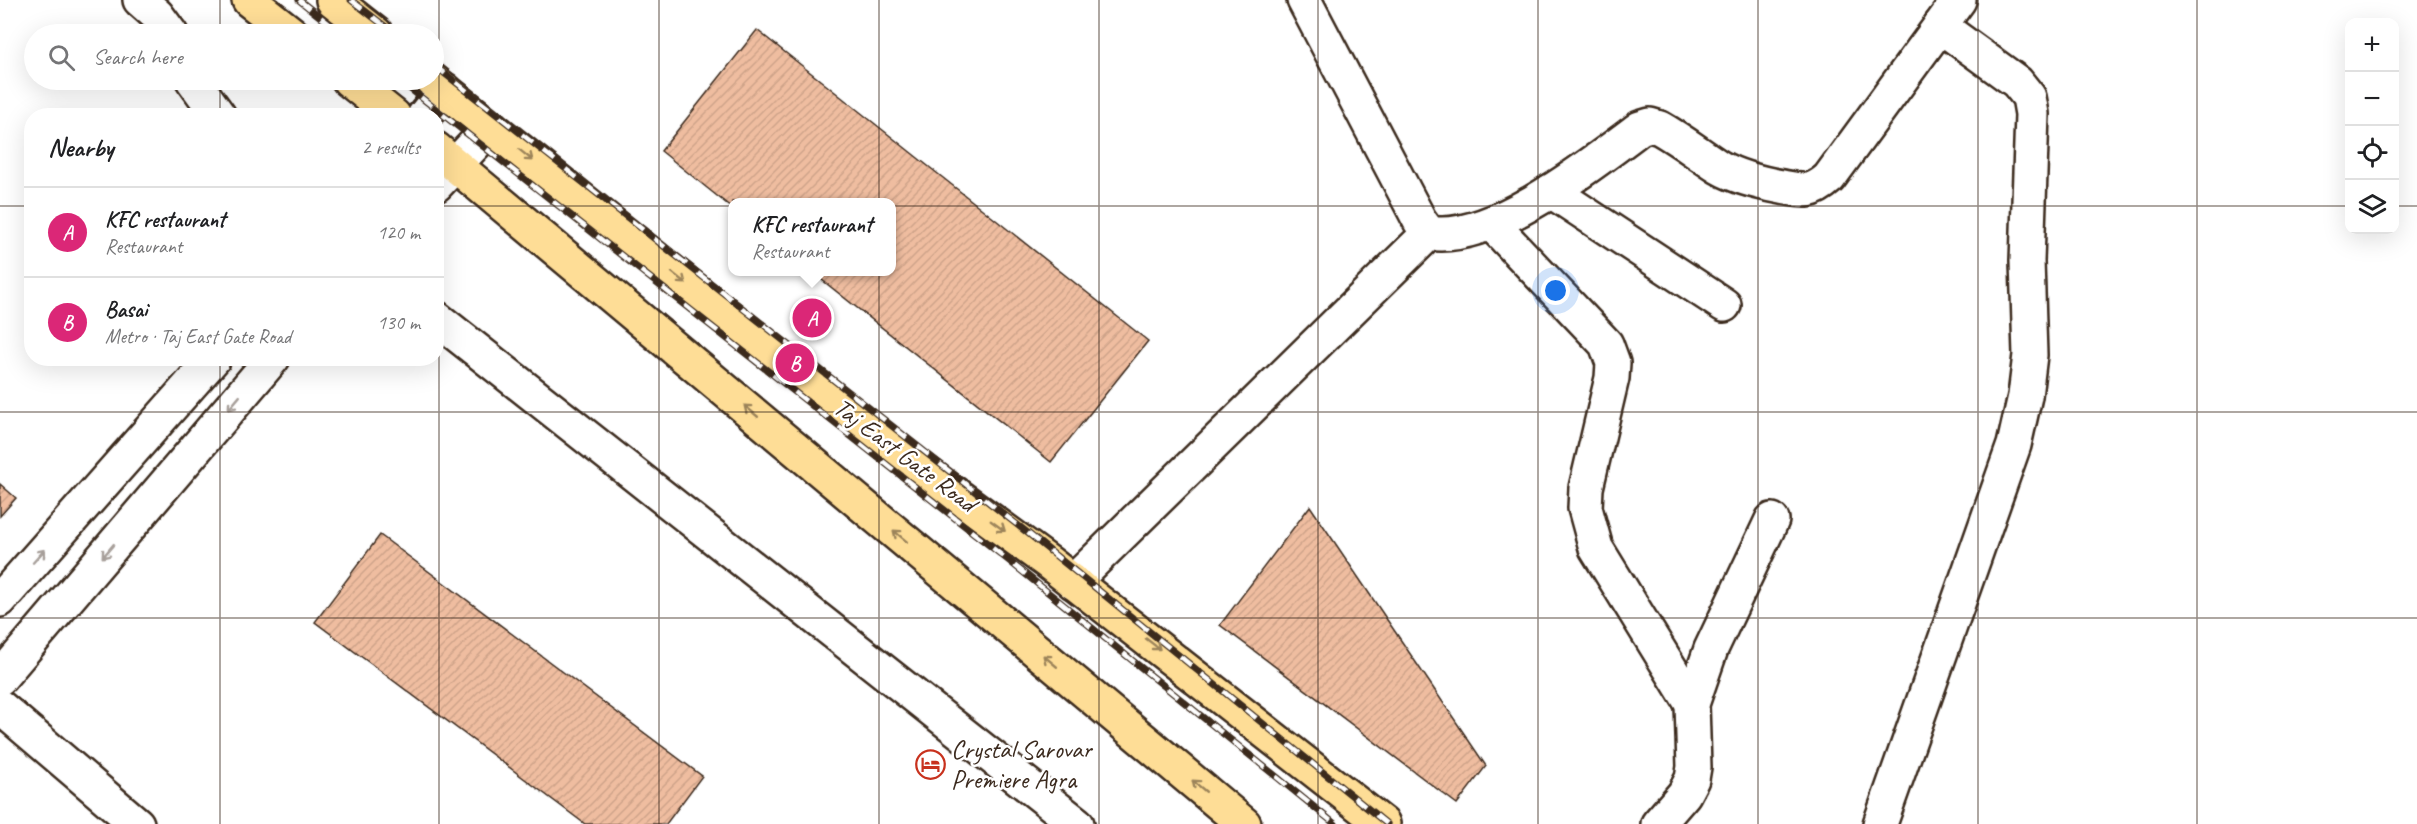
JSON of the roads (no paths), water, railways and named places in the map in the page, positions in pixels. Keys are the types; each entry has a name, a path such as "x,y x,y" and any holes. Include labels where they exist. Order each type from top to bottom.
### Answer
{"main road":[{"path":"249,0 279,24"},
{"path":"333,0 363,24"},
{"path":"362,90 384,108"},
{"name":"Taj East Gate Road","path":"444,90 888,446 1073,582 1383,824"},
{"path":"444,167 1244,824"}],"street":[{"path":"140,0 164,24"},
{"path":"1304,0 1420,221 1429,233 1440,235 1492,224 1551,191 1640,128 1650,125 1660,128 1720,167 1739,176 1760,183 1805,191 1818,188 1829,178 1959,0"},
{"path":"1880,824 2014,445 2025,396 2030,355 2027,261 2032,114 2029,98 2017,82 1940,26"},
{"path":"200,90 213,108"},
{"path":"428,108 436,90"},
{"path":"444,165 491,127"},
{"path":"1551,191 1724,305"},
{"path":"1492,224 1606,344 1612,363 1612,378 1586,488 1584,508 1596,548 1692,704"},
{"path":"1073,582 1429,233"},
{"path":"444,324 1077,824"},
{"path":"0,600 207,366"},
{"path":"0,678 266,366"},
{"path":"1658,824 1684,794 1692,779 1694,767 1692,704 1711,649 1772,520"},
{"path":"0,707 137,824"}],"railway":[{"path":"299,0 329,24"},
{"path":"351,0 382,24"},
{"path":"444,73 1029,534 1387,824"},
{"path":"412,90 435,108"},
{"path":"444,115 1008,560 1335,824"}],"place":[{"name":"KFC restaurant","path":"812,318"},
{"name":"Basai","path":"795,363"},
{"name":"Crystal Sarovar Premiere Agra","path":"930,764"}]}
